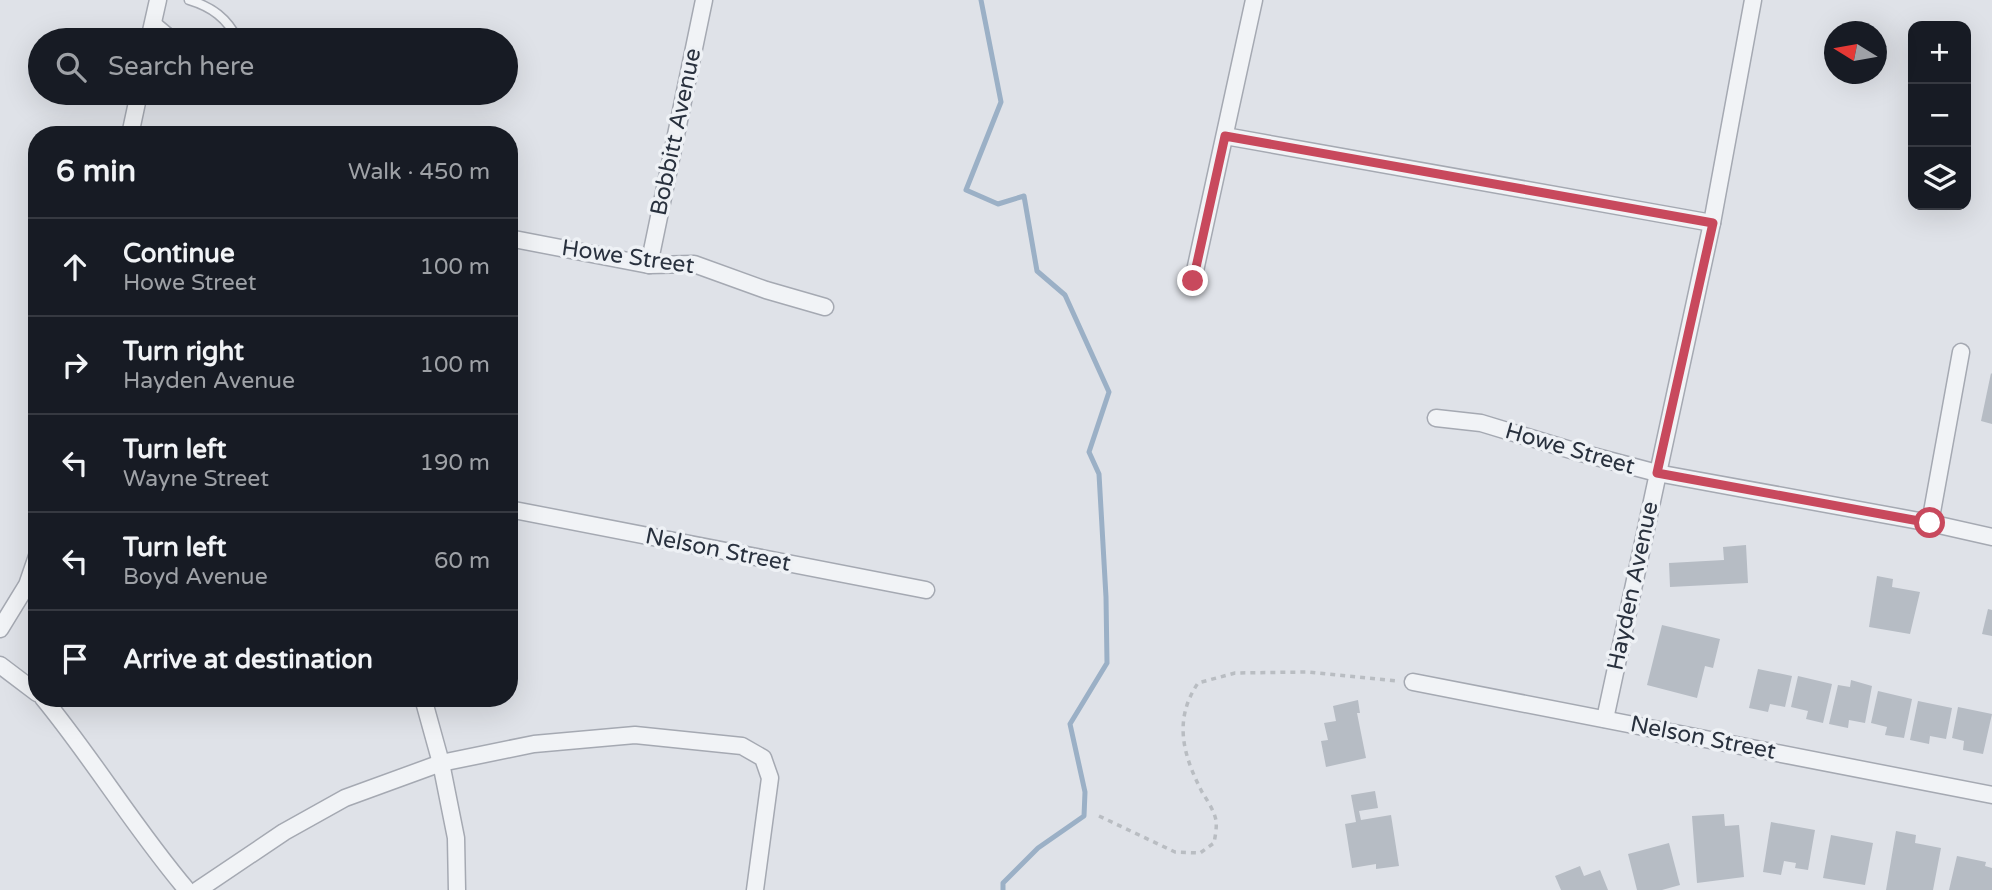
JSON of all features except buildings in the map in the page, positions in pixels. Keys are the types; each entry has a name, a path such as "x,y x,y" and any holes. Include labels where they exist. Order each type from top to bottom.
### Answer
{"street":[{"path":"151,28 158,0"},
{"name":"Bobbitt Avenue","path":"649,265 704,0"},
{"path":"1193,281 1254,0"},
{"name":"Hayden Avenue","path":"1605,719 1713,223 1753,0"},
{"path":"132,126 136,105"},
{"path":"1225,136 1713,223"},
{"name":"Howe Street","path":"518,240 649,265 694,264 766,290 825,307"},
{"path":"1930,523 1961,352"},
{"name":"Howe Street","path":"1436,418 1481,423 1574,452 1657,473 1930,523 1992,537"},
{"name":"Nelson Street","path":"518,511 926,590"},
{"path":"0,629 28,582"},
{"path":"0,665 28,686"},
{"name":"Nelson Street","path":"1413,682 1992,795"},
{"path":"50,707 152,848 187,890"},
{"path":"425,707 457,838 457,890"},
{"path":"198,890 284,832 345,797 441,763 534,744 635,736 742,746 763,758 771,778 755,890"}],"lane":[{"path":"189,0 209,6 232,28"},
{"path":"153,20 163,28"}],"path":[{"path":"1099,816 1175,852 1200,853 1214,843 1216,819 1193,774 1184,746 1182,719 1190,695 1198,683 1235,673 1307,671 1413,682"}],"waterway":[{"path":"981,0 1001,102 966,190 998,204 1024,196 1037,271 1065,295 1109,392 1089,452 1099,474 1107,663 1070,724 1085,792 1084,816 1038,848 1003,883 1003,890"}],"route":[{"path":"1193,281 1225,136 1713,223 1657,473 1930,523"}]}
